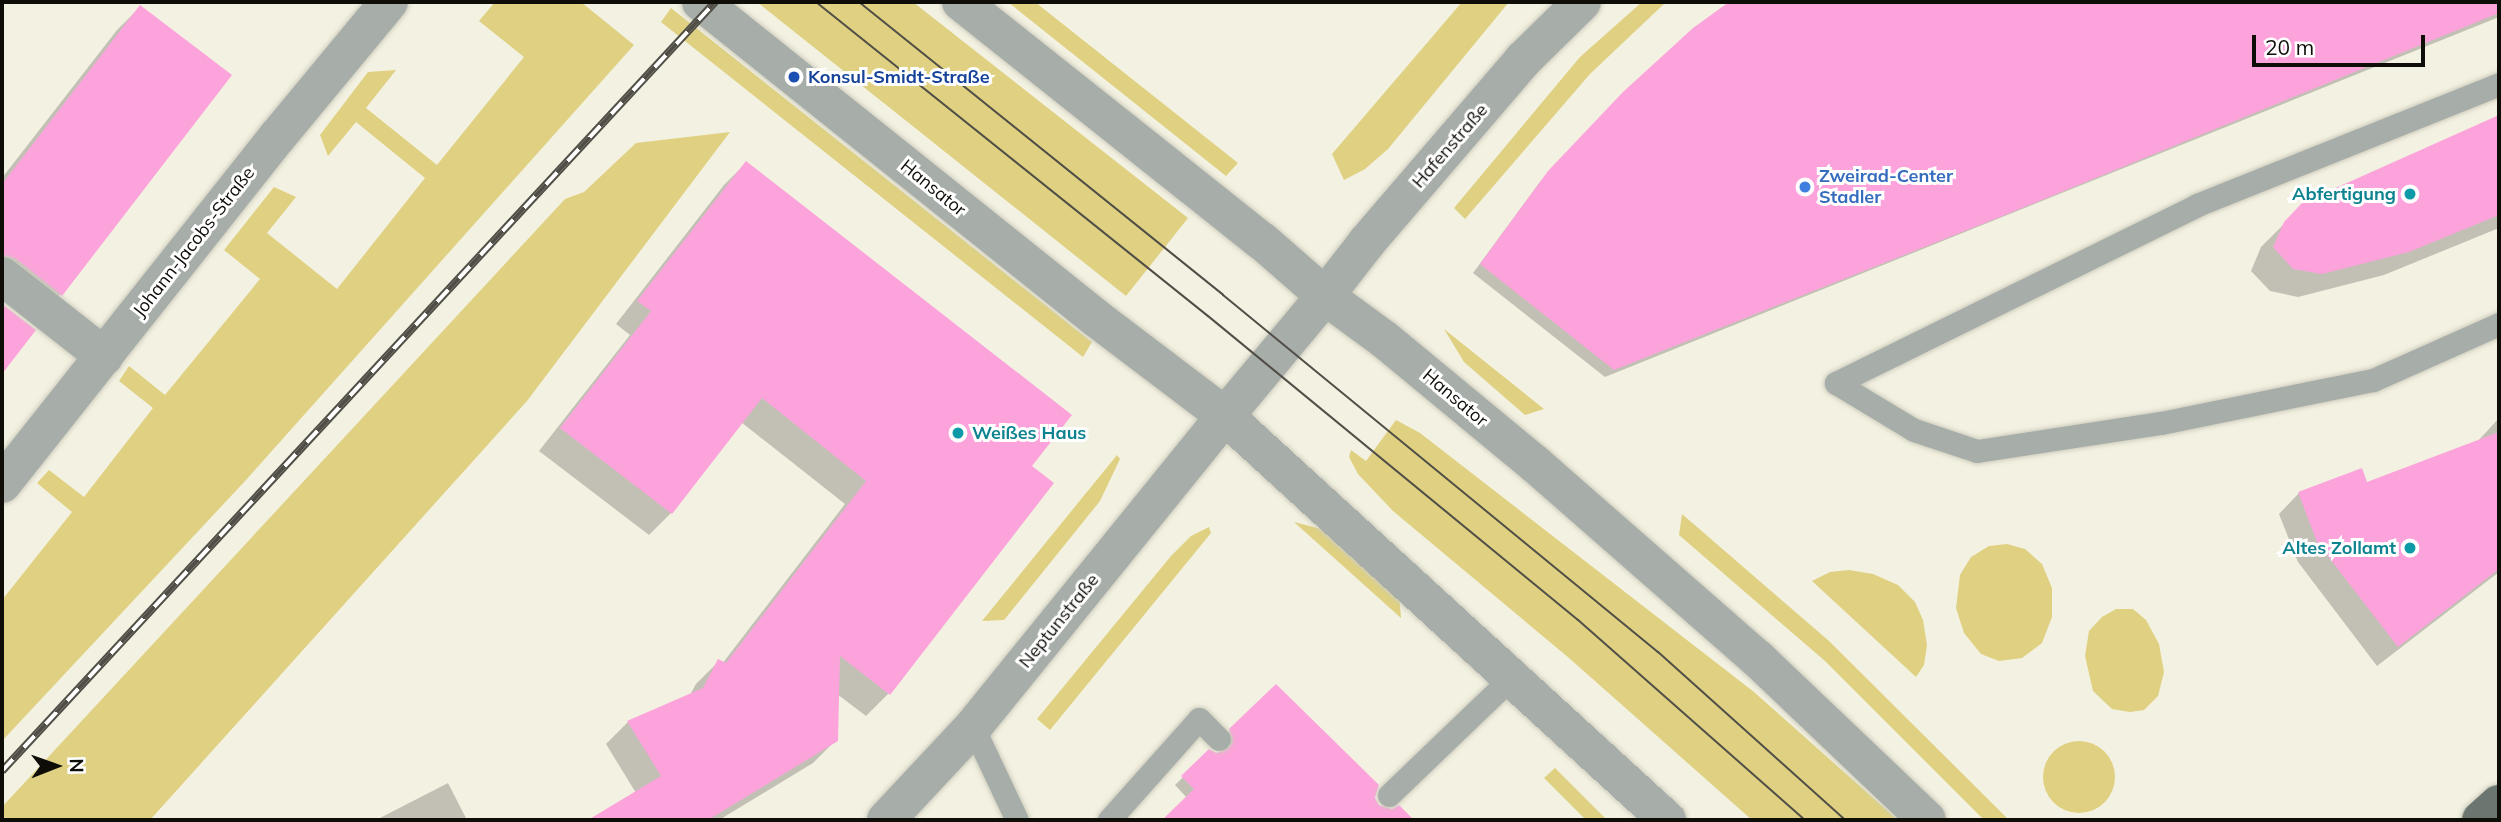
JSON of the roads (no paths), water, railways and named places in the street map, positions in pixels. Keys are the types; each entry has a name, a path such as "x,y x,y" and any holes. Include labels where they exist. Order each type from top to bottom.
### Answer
{"main road":[{"path":"2482,820 2499,804"}],"street":[{"name":"Johann-Jacobs-Straße","path":"2,484 388,2"},
{"name":"Hansator","path":"701,2 1086,310 1225,416 1667,820"},
{"name":"Hansator","path":"961,2 1262,241 1325,296 1385,340 1535,464 1748,650 1927,820"},
{"name":"Hafenstraße","path":"1225,416 1367,242 1524,59 1582,2"},
{"path":"2,276 104,356"},
{"name":"Neptunstraße","path":"886,820 973,727 1225,416"}],"lane":[{"path":"2499,84 2197,205 1836,383 1914,430 1977,451 2161,423 2373,380 2499,324"},
{"path":"1389,795 1510,679"},
{"path":"1109,820 1199,719 1219,739"},
{"path":"973,727 1017,820"}],"tram line":[{"path":"816,2 1208,316 1578,620 1805,820"},
{"path":"859,2 1223,295 1658,652 1845,820"}],"railway":[{"path":"2,771 715,2"}],"place":[{"name":"Konsul-Smidt-Straße","path":"794,77"},
{"name":"Zweirad-Center Stadler","path":"1805,187"},
{"name":"Abfertigung","path":"2410,194"},
{"name":"Weißes Haus","path":"958,433"},
{"name":"Altes Zollamt","path":"2410,548"}]}
